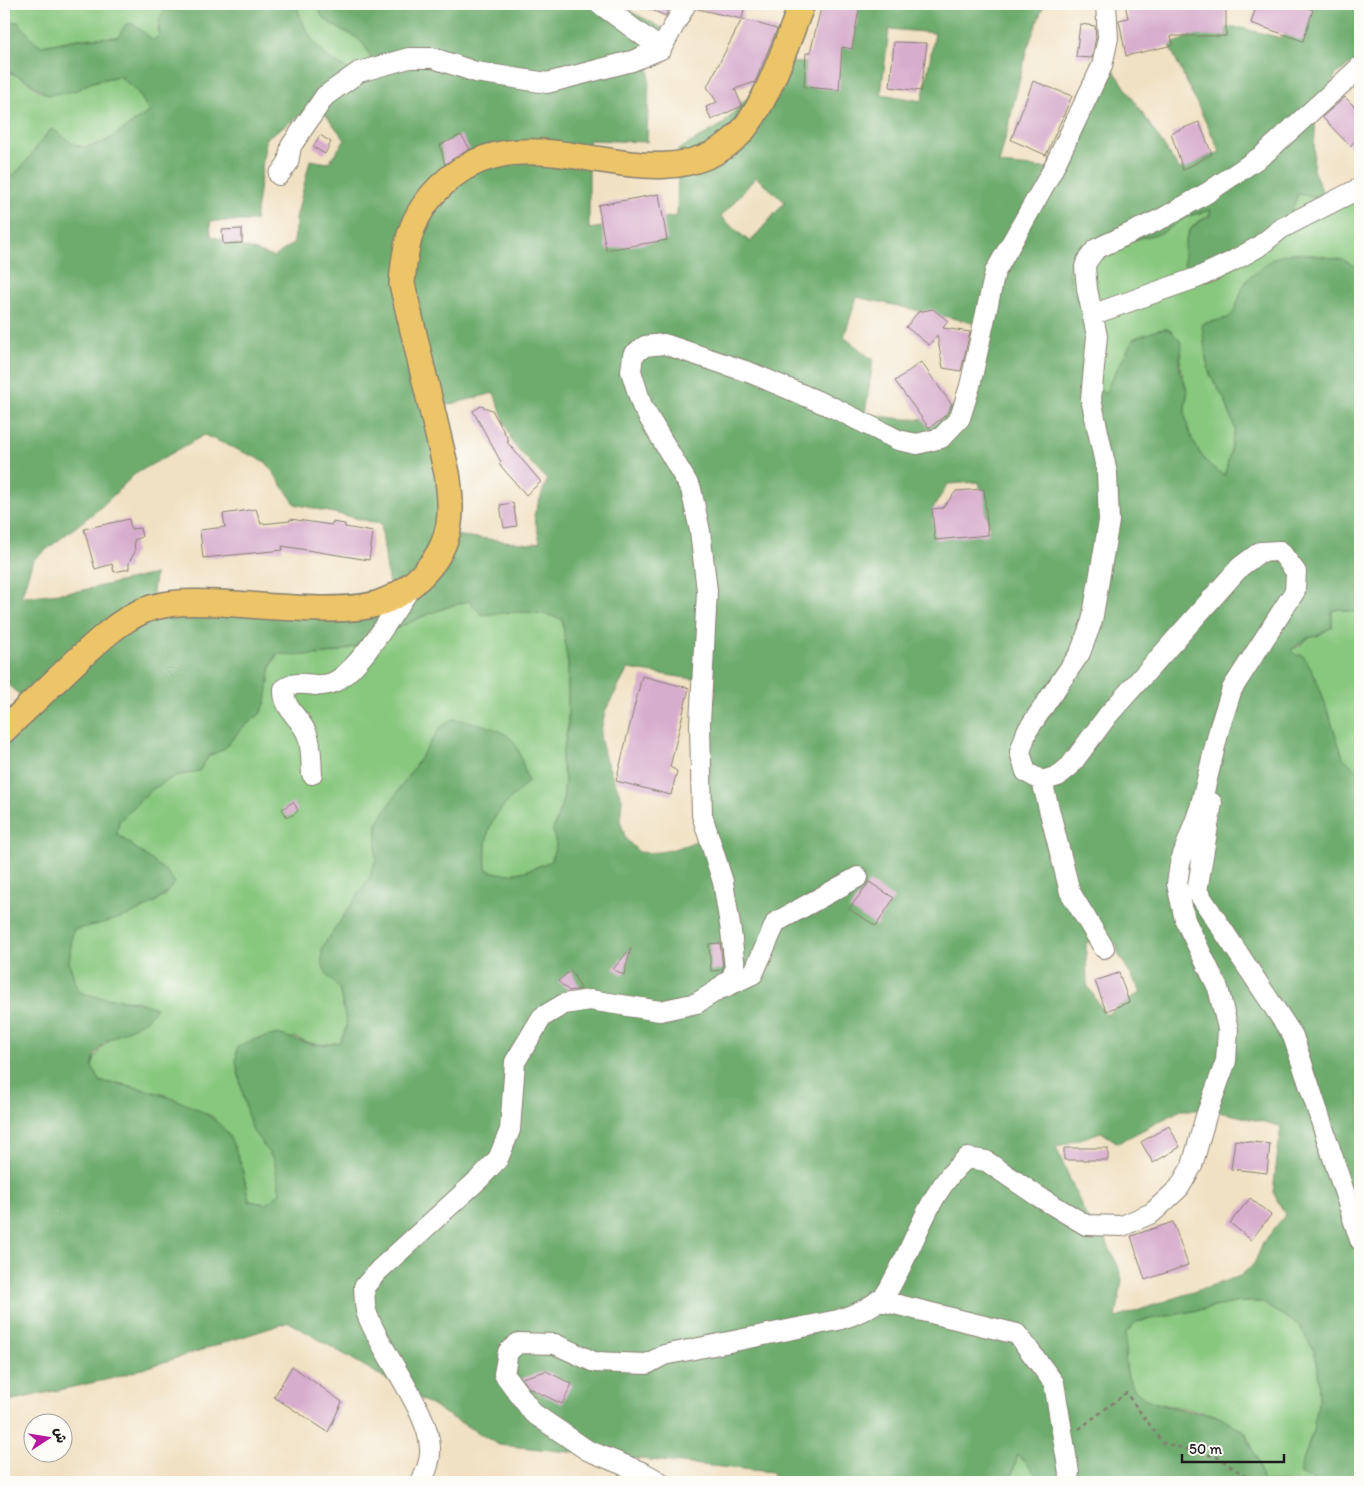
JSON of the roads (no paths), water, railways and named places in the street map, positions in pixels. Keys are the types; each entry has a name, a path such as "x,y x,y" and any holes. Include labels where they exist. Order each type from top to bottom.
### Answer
{"main road":[{"path":"4,730 101,638 122,622 145,610 171,603 197,602 346,609 381,603 413,585 434,562 447,534 452,504 447,473 402,284 404,252 411,230 431,195 454,174 482,158 512,151 544,151 658,166 685,164 710,155 733,140 751,121 802,4"}],"street":[{"path":"600,4 661,49"},
{"path":"279,175 288,163 291,146 324,96 359,72 410,58 433,58 476,72 547,83 632,61 661,49 686,4"},
{"path":"716,991 732,977 735,957 723,882 702,815 700,724 707,591 700,531 692,489 642,406 631,372 633,356 645,346 664,344 751,373 834,408 898,440 917,444 941,438 960,418 970,386 995,272 1051,174 1102,66 1108,38 1106,4"},
{"path":"1104,948 1070,892 1042,781 1026,772 1020,752 1027,731 1080,653 1092,621 1109,521 1108,473 1091,399 1097,336 1094,314 1087,289 1085,268 1096,249 1174,212 1207,193 1263,155 1360,67"},
{"path":"1094,314 1199,277 1231,262 1258,247 1282,228 1360,188"},
{"path":"660,1482 644,1473 587,1450 533,1413 504,1374 508,1352 518,1343 555,1344 594,1362 647,1364 664,1355 691,1348 838,1320 860,1313 884,1297 907,1255 926,1213 954,1169 967,1158 986,1161 1036,1195 1086,1225 1122,1226 1152,1213 1179,1188 1192,1166 1206,1116 1226,1061 1228,1029 1218,988 1185,920 1177,884 1180,863 1200,808 1220,726 1232,688 1295,591 1296,572 1280,551 1260,552 1240,567 1108,715 1070,766 1058,776 1042,781"},
{"path":"312,774 308,736 299,718 287,708 284,690 292,683 328,685 342,678 364,653 413,585"},
{"path":"1210,769 1216,776 1197,891 1293,1036 1360,1240"},
{"path":"421,1482 429,1464 430,1449 426,1425 378,1339 366,1312 364,1287 379,1270 479,1179 498,1159 510,1130 514,1062 542,1017 564,1004 590,1000 660,1011 697,1003 716,991 753,974 776,922 858,878"},
{"path":"878,1300 1017,1334 1054,1383 1070,1473"}]}
